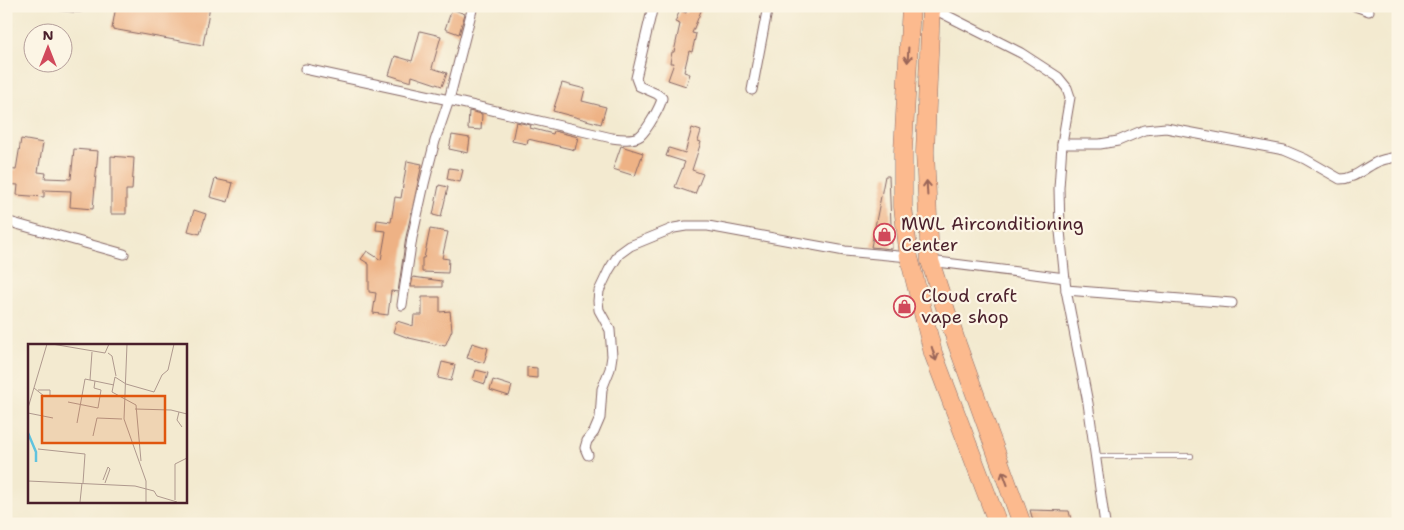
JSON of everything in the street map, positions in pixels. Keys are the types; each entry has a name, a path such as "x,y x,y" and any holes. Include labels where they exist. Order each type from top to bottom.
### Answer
{"highway":[{"path":"911,6 903,151 903,207 908,257 933,354 997,521 1020,517 957,344 930,261 925,152 930,7"}],"street":[{"path":"402,306 412,238 424,184 435,141 449,100 473,6"},
{"path":"304,69 612,138 626,139 640,136 662,101 662,98 657,94 640,86 636,78 653,6"},
{"path":"752,90 768,6"},
{"path":"1355,6 1369,11"},
{"path":"930,7 1020,53 1063,83 1067,88 1070,97 1062,144 1059,188 1060,222 1066,290 1088,404 1105,524"},
{"path":"1062,144 1100,144 1118,141 1144,130 1166,128 1284,150 1305,159 1340,179 1354,176 1376,162 1398,157"},
{"path":"6,221 124,254"},
{"path":"588,455 587,441 594,432 600,418 602,389 610,369 612,356 610,330 599,310 599,290 619,254 630,246 674,228 708,226 845,251 908,257"},
{"path":"930,261 1065,278"},
{"path":"1066,290 1232,303"}],"lane":[{"path":"41,6 86,9 94,6"},
{"path":"1095,456 1191,456"}],"building":[{"path":"116,6 210,6 203,45 112,29"},
{"path":"688,6 703,6 692,33 696,34 692,52 689,51 684,72 690,74 686,86 668,80 674,63 670,63 680,24 675,22 680,10 686,13"},
{"path":"452,9 465,14 459,34 445,29"},
{"path":"420,31 441,36 432,68 447,73 442,86 412,76 411,82 389,75 395,56 412,61"},
{"path":"562,83 585,89 582,101 606,107 601,124 553,111"},
{"path":"469,111 482,114 481,130 468,129"},
{"path":"516,122 531,125 530,128 553,134 554,131 578,137 575,150 528,139 527,144 512,141"},
{"path":"692,128 701,131 698,141 701,142 692,170 703,174 695,194 675,187 685,162 666,156 669,148 685,153"},
{"path":"452,135 470,138 468,153 449,149"},
{"path":"21,139 43,143 38,172 46,173 45,178 71,179 74,149 98,151 93,209 70,207 71,191 44,190 44,197 17,195 18,185 6,184 6,169 16,170"},
{"path":"621,146 643,153 635,176 613,169"},
{"path":"111,156 134,158 132,190 126,190 126,214 111,214"},
{"path":"407,161 422,164 406,237 398,292 391,291 388,315 373,313 376,293 369,292 369,264 361,259 367,251 381,260 386,231 376,230 377,220 391,222 395,197 401,198"},
{"path":"449,168 463,170 460,182 447,179"},
{"path":"885,176 889,176 892,249 871,247"},
{"path":"215,179 233,183 228,202 210,197"},
{"path":"439,185 448,187 441,217 433,215"},
{"path":"194,210 206,214 200,234 188,231"},
{"path":"430,229 448,232 442,258 449,259 448,273 422,272 422,258 424,258"},
{"path":"413,277 442,281 442,287 411,287"},
{"path":"422,297 440,297 440,312 450,311 452,330 445,346 409,338 393,332 397,321 413,326 414,315 422,315"},
{"path":"472,343 488,348 484,363 467,358"},
{"path":"442,362 455,365 451,381 438,378"},
{"path":"527,367 537,368 537,378 527,377"},
{"path":"476,370 488,373 485,384 473,380"},
{"path":"493,380 512,386 509,396 490,390"},
{"path":"1030,510 1069,511 1072,524 1034,524"}],"place":[{"name":"MWL Airconditioning Center","path":"885,234"},
{"name":"Cloud craft vape shop","path":"905,306"}]}
